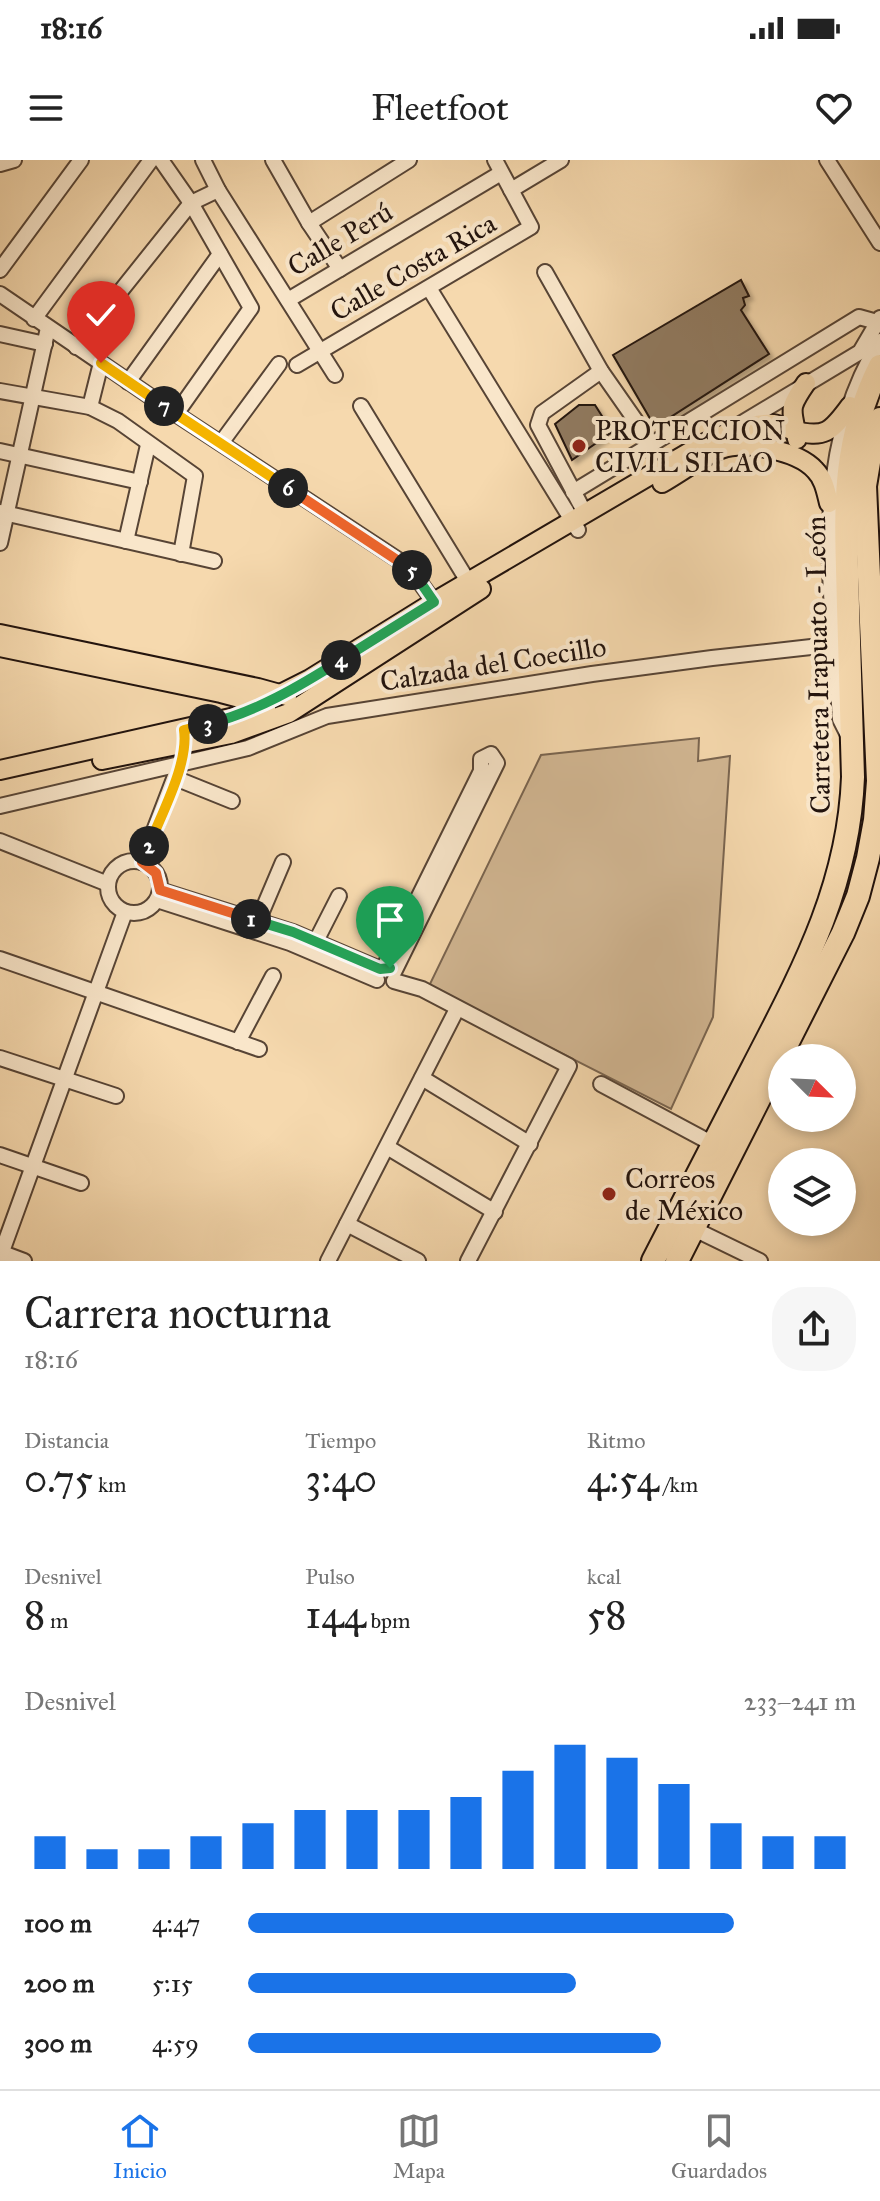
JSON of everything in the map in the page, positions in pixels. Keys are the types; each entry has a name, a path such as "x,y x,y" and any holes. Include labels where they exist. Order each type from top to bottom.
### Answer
{"highway":[{"name":"Carretera Irapuato - León","path":"653,1261 803,970 835,889 851,816 846,492 855,430 880,366"},
{"name":"Carretera Irapuato - León","path":"677,1261 821,979 858,896 875,820 878,781 873,549 865,486 880,419"}],"main road":[{"path":"785,452 797,442 791,410 793,401 806,383"},
{"path":"0,781 185,737 260,705 284,694 434,602 718,442 773,424 813,434 833,429 850,406"},
{"path":"718,442 785,452 804,460 824,482 829,503"},
{"path":"0,770 185,737 250,729 292,715 578,521"},
{"path":"0,634 284,694"},
{"path":"0,647 221,693 292,715"},
{"path":"221,693 224,720"},
{"path":"284,694 292,715"}],"street":[{"path":"0,270 81,160"},
{"path":"34,319 151,160"},
{"path":"203,160 218,190 335,375"},
{"path":"273,160 340,269"},
{"path":"309,223 409,160"},
{"path":"498,167 511,190 561,160"},
{"path":"827,160 880,243"},
{"path":"169,163 251,308 176,414"},
{"name":"Calle Perú","path":"288,300 498,167"},
{"path":"76,347 191,203 218,190"},
{"name":"Calle Costa Rica","path":"297,365 531,227 511,190"},
{"path":"128,382 220,254"},
{"path":"545,272 601,371 652,444"},
{"path":"429,288 578,521"},
{"path":"0,294 409,567 434,602"},
{"path":"573,492 859,317 879,320 860,352 806,383 718,442"},
{"path":"0,543 3,512 48,328"},
{"path":"0,334 45,344"},
{"path":"851,741 840,719 829,503 839,437 869,359 880,341"},
{"path":"90,407 101,363"},
{"path":"221,443 279,364"},
{"path":"578,521 573,492 538,425 542,413 601,371"},
{"path":"0,391 90,407 118,421 195,476 181,554"},
{"path":"361,406 469,583"},
{"path":"126,541 148,445"},
{"path":"0,451 140,482"},
{"path":"3,512 214,561"},
{"path":"835,633 820,646 836,660"},
{"name":"Calzada del Coecillo","path":"0,806 248,748 292,715 327,716 592,674 820,646"},
{"path":"142,862 181,763 185,737"},
{"path":"386,974 497,763 491,754 481,759 481,771 436,876"},
{"path":"175,778 232,801"},
{"path":"0,841 108,884"},
{"path":"142,862 156,873 158,895 143,912 125,912 110,897 108,884 116,868 124,863 142,862"},
{"path":"255,926 283,862"},
{"path":"158,895 313,946 386,974 422,989 569,1066 468,1261"},
{"path":"313,946 339,896"},
{"path":"24,1261 1,1254 125,912"},
{"path":"0,959 259,1049"},
{"path":"238,1042 273,976"},
{"path":"328,1261 457,1009"},
{"path":"0,1058 116,1096"},
{"path":"422,1078 530,1144"},
{"path":"601,1084 713,1144"},
{"path":"387,1147 495,1212"},
{"path":"0,1155 81,1183"},
{"path":"347,1224 418,1261"},
{"path":"694,1229 760,1261"}],"shaded area":[{"path":"699,738 698,761 730,756 713,1017 671,1109 429,986 541,755"}],"building":[{"path":"741,280 749,296 743,298 745,305 741,310 769,354 655,427 613,355"},
{"name":"PROTECCION CIVIL SILAO","path":"579,405 595,405 612,432 572,460 555,424"}],"place":[{"name":"PROTECCION CIVIL SILAO","path":"579,446"},
{"name":"Correos de México","path":"609,1194"}],"route":[{"path":"101,363 409,567 434,602 284,694 235,717 184,730 186,743 181,763 142,862 151,866 156,873 160,890 293,932 380,969 390,968"}]}
